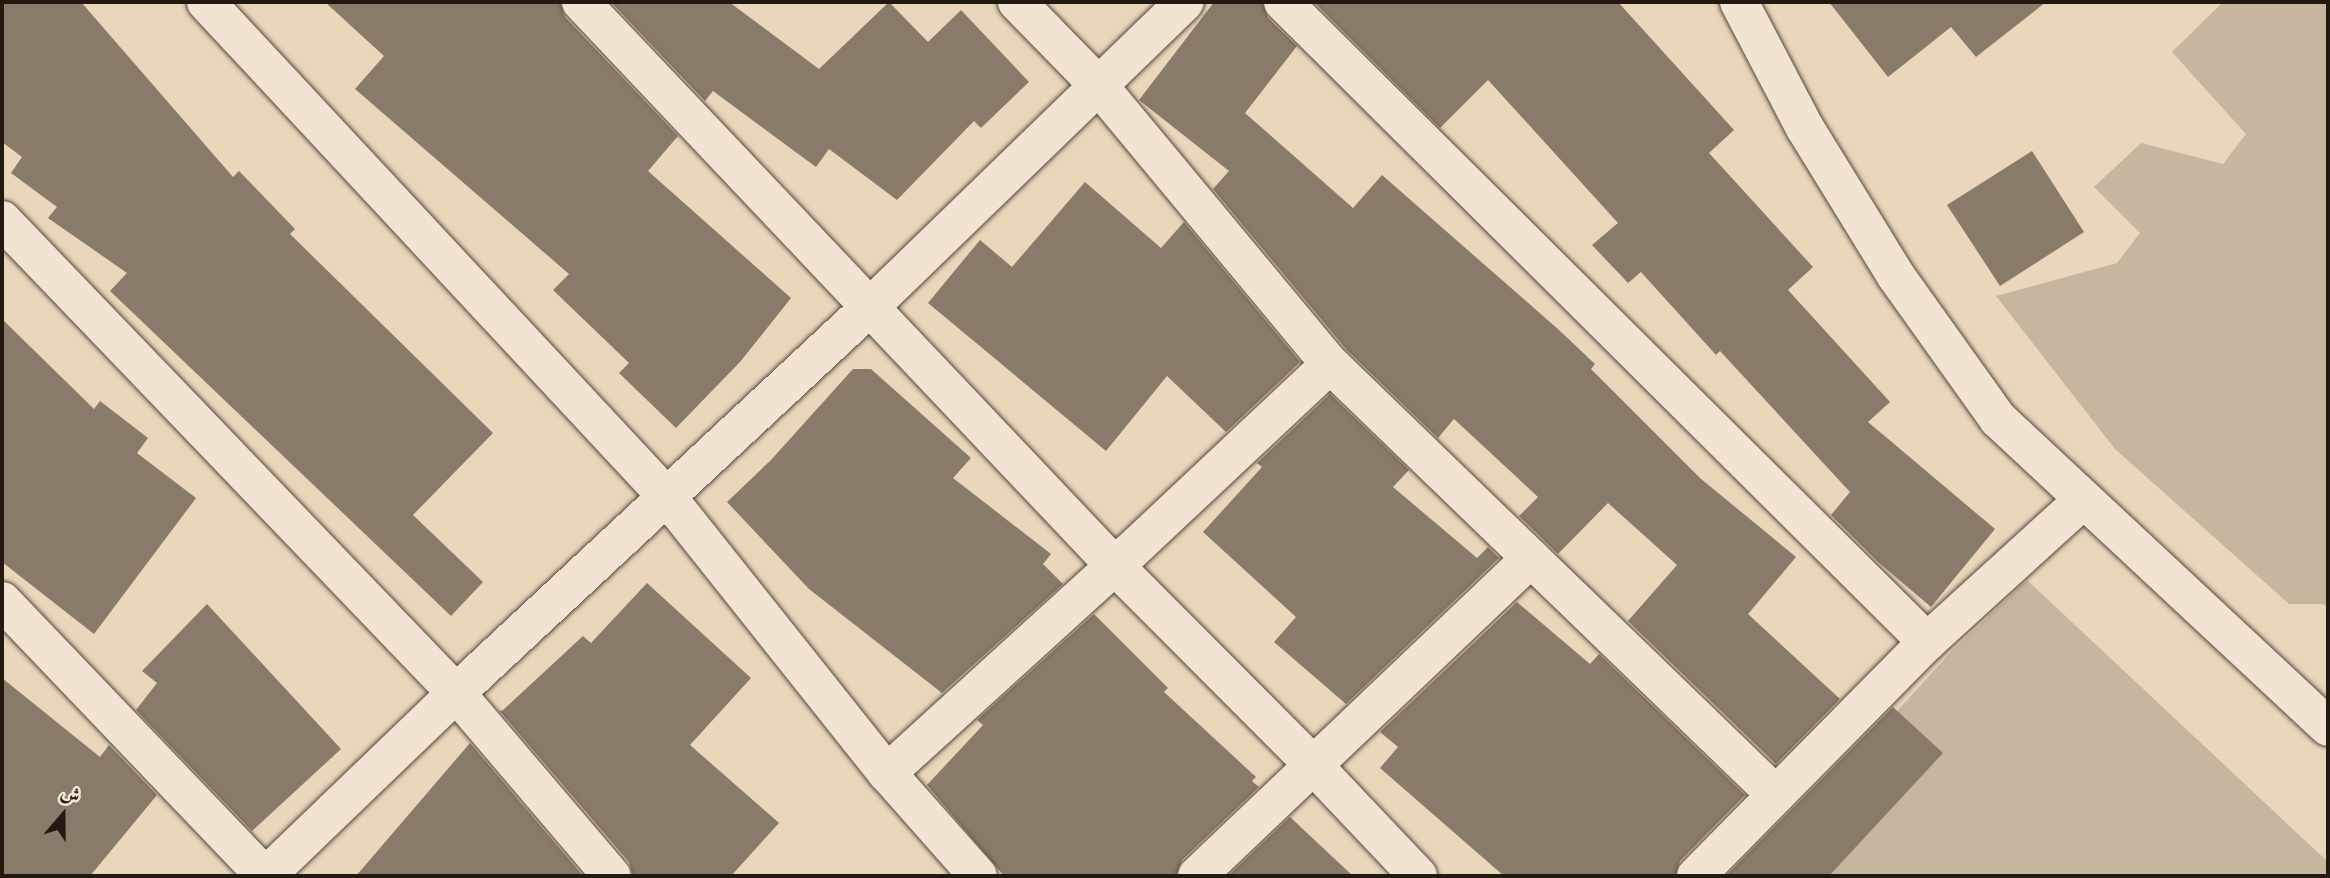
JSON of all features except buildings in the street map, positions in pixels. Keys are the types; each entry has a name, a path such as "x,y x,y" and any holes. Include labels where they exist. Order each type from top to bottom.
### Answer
{"street":[{"path":"206,2 668,498 887,773 978,876"},
{"path":"581,2 1115,566 1315,767 1418,876"},
{"path":"1017,2 1099,86 1329,365 1776,795"},
{"path":"8,619 265,876 456,693 870,307 1185,2"},
{"path":"1283,2 1927,642"},
{"path":"1739,2 1805,128 1896,276 1998,419 2328,727"},
{"path":"2,220 456,693 612,876"},
{"path":"887,773 1115,566 1329,365"},
{"path":"1696,876 1927,642 2084,499"},
{"path":"1197,876 1315,767 1531,558"}],"shaded area":[{"path":"2223,2 2328,2 2328,607 2323,604 2289,604 2115,449 1996,296 2117,263 2140,233 2094,187 2141,143 2223,164 2246,134 2172,52"},
{"path":"2027,580 2328,862 2328,876 1746,876 1953,650"}]}
